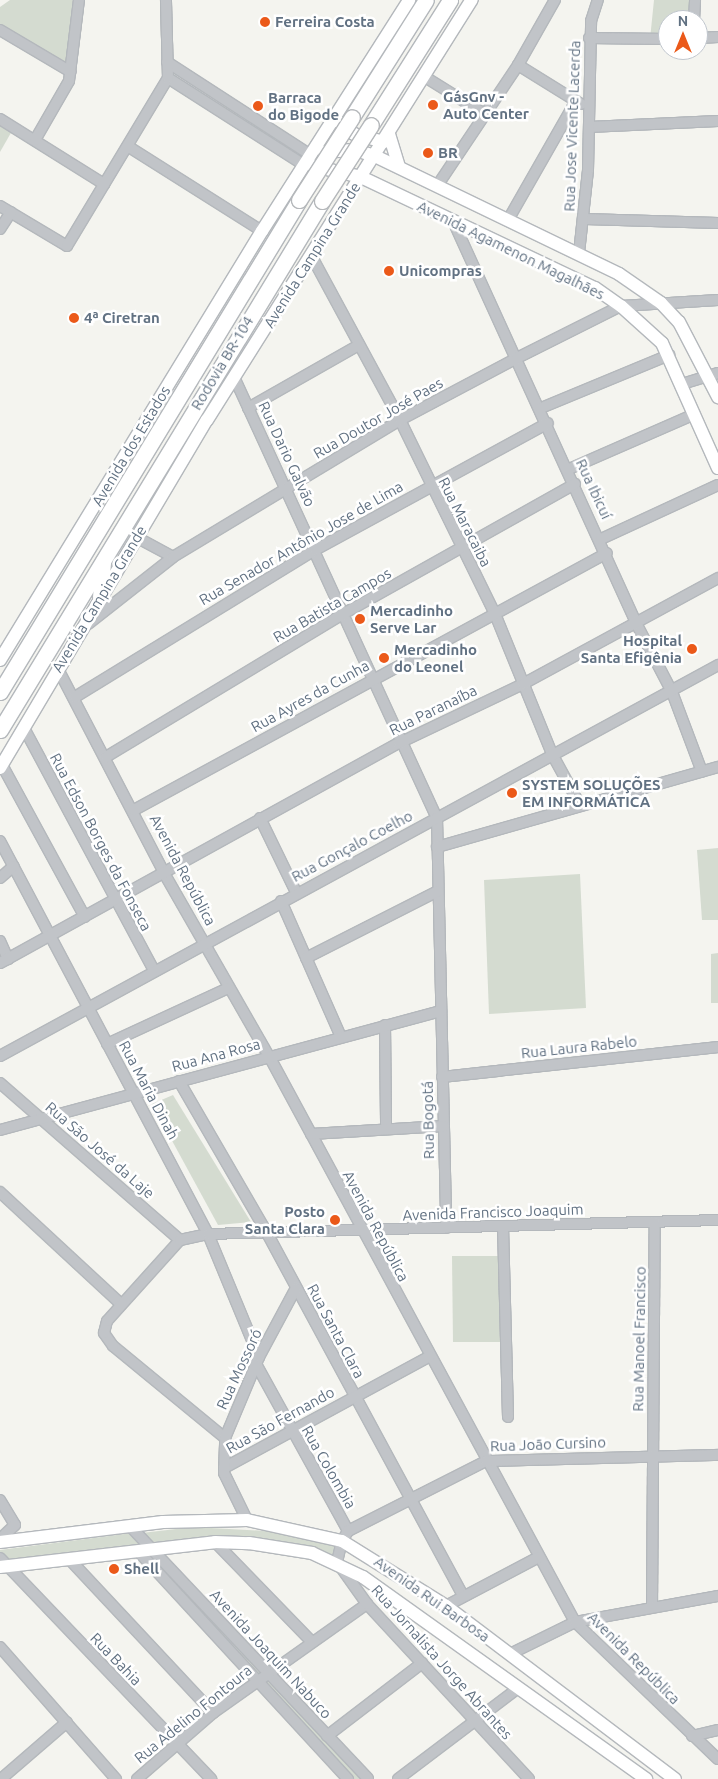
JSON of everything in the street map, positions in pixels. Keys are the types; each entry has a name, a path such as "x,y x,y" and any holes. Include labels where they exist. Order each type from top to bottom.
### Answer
{"highway":[{"name":"Rodovia BR-104","path":"0,692 299,200 426,0"},
{"name":"Rodovia BR-104","path":"0,730 322,201 450,0"},
{"path":"100,597 103,558"}],"main road":[{"name":"Avenida dos Estados","path":"0,660 262,231 409,0"},
{"name":"Avenida Campina Grande","path":"1,767 100,597 234,377 312,257 472,0"},
{"path":"335,119 354,134 386,138 400,167"},
{"name":"Avenida Agamenon Magalhães","path":"305,163 356,150 375,156 579,253 661,303 679,322 713,374 718,397"},
{"name":"Avenida Agamenon Magalhães","path":"305,163 358,182 453,221 595,288 621,306 646,327 669,355 718,468"},
{"name":"Avenida Rui Barbosa","path":"0,1541 130,1526 248,1520 345,1536 446,1606 675,1779"},
{"name":"Avenida Rui Barbosa","path":"2,1564 71,1561 215,1542 284,1547 337,1562 646,1779"}],"street":[{"path":"35,140 65,92 71,72 79,0"},
{"path":"0,206 67,246 104,184 129,147 168,78 166,0"},
{"path":"437,186 518,65 555,0"},
{"name":"Rua Jose Vicente Lacerda","path":"579,253 585,219 590,38 598,0"},
{"path":"0,30 71,72"},
{"path":"590,38 658,39"},
{"path":"167,62 305,163"},
{"path":"518,65 588,107"},
{"path":"425,77 486,115"},
{"path":"168,78 305,163"},
{"path":"508,220 576,101"},
{"path":"0,119 104,184"},
{"path":"589,127 718,121"},
{"path":"129,147 262,231"},
{"path":"0,229 11,212"},
{"path":"585,219 718,223"},
{"name":"Rua Ibicuí","path":"453,221 601,539 636,623 672,692 702,772"},
{"name":"Rua Maracaiba","path":"312,257 400,420 430,486 495,614 552,754 580,805"},
{"name":"Rua Doutor José Paes","path":"81,629 173,558 285,488 400,420 517,358 621,306 718,300"},
{"path":"248,408 359,345"},
{"path":"541,408 669,355"},
{"path":"682,384 713,374"},
{"name":"Rua Dario Galvão","path":"234,377 315,550 371,679 436,818 438,891"},
{"path":"569,469 695,414"},
{"name":"Rua Senador Antônio Jose de Lima","path":"75,697 315,550 548,423"},
{"name":"Rua Batista Campos","path":"106,757 344,614 575,484"},
{"path":"601,539 718,485"},
{"path":"136,538 173,558"},
{"name":"Rua Ayres da Cunha","path":"134,810 371,679 607,553"},
{"name":"Rua Paranaíba","path":"4,961 260,818 400,743 523,684 718,578"},
{"name":"Rua Gonçalo Coelho","path":"0,1056 153,969 552,754 672,692 718,665"},
{"name":"Avenida República","path":"58,669 75,697 134,810 164,873 228,988 269,1056 486,1461 576,1622 692,1736 718,1759"},
{"name":"Rua Edson Borges da Fonseca","path":"24,728 114,901 153,969"},
{"path":"1,767 84,917"},
{"path":"437,847 718,767"},
{"path":"260,818 296,892"},
{"name":"Rua Maria Dinah","path":"0,841 208,1234 258,1361"},
{"path":"0,878 14,866"},
{"path":"306,958 438,891"},
{"name":"Rua Bogotá","path":"438,891 446,1228"},
{"path":"281,900 341,1037"},
{"path":"0,941 4,961"},
{"path":"107,1044 228,988"},
{"name":"Rua Ana Rosa","path":"0,1130 41,1117 441,1011"},
{"path":"385,1025 386,1129"},
{"name":"Rua Laura Rabelo","path":"442,1077 718,1047"},
{"name":"Rua Santa Clara","path":"179,1080 267,1233 409,1500 463,1596"},
{"name":"Rua São José da Laje","path":"0,1083 180,1240"},
{"path":"311,1134 444,1126"},
{"path":"0,1192 121,1304"},
{"name":"Avenida Francisco Joaquim","path":"180,1240 208,1234 718,1220"},
{"name":"Rua Manoel Francisco","path":"652,1606 656,1222"},
{"path":"503,1226 508,1417"},
{"path":"180,1240 107,1321 104,1333 113,1346 225,1438"},
{"name":"Rua Mossoró","path":"224,1468 225,1438 258,1361 296,1288"},
{"name":"Rua São Fernando","path":"224,1468 290,1430 430,1356"},
{"name":"Rua Colombia","path":"258,1361 290,1430 345,1536"},
{"name":"Rua João Cursino","path":"345,1536 409,1500 486,1461 718,1455"},
{"path":"224,1468 248,1520"},
{"path":"0,1500 15,1525 0,1541"},
{"name":"Avenida Joaquim Nabuco","path":"130,1526 267,1674 368,1779"},
{"path":"337,1562 345,1536"},
{"path":"215,1542 312,1642"},
{"name":"Avenida Joaquim Nabuco","path":"138,1552 348,1779"},
{"path":"446,1606 539,1557"},
{"path":"71,1561 213,1713"},
{"name":"Rua Jornalista Jorge Abrantes","path":"337,1562 367,1604 529,1779"},
{"name":"Rua Bahia","path":"2,1564 211,1779"},
{"path":"510,1654 532,1641 576,1622 652,1606 718,1596"},
{"name":"Rua Adelino Fontoura","path":"137,1779 176,1743 213,1713 367,1604"},
{"path":"0,1647 116,1779"},
{"path":"327,1736 422,1663"},
{"path":"398,1779 517,1689"},
{"path":"4,1775 67,1722"},
{"path":"692,1736 718,1730"}],"shaded area":[{"path":"10,0 73,0 67,63 0,25 0,7"},
{"path":"654,0 692,0 692,10 658,10 658,39 650,39"},
{"path":"0,124 12,131 0,152"},
{"path":"718,848 718,920 702,920 697,850"},
{"path":"580,874 586,1008 489,1014 484,880"},
{"path":"718,953 718,1003 711,1003 711,954"},
{"path":"173,1095 251,1222 218,1225 152,1104"},
{"path":"452,1256 500,1256 501,1342 453,1342"},
{"path":"193,1527 302,1533 339,1544 334,1558 296,1547 153,1547 142,1533"},
{"path":"132,1533 145,1549 8,1565 0,1554 0,1550"},
{"path":"152,1550 265,1673 257,1679 139,1552"},
{"path":"267,1675 365,1779 351,1779 258,1682"}],"place":[{"name":"Ferreira Costa","path":"265,22"},
{"name":"GásGnv - Auto Center","path":"433,105"},
{"name":"Barraca do Bigode","path":"258,106"},
{"name":"BR","path":"428,153"},
{"name":"Unicompras","path":"389,271"},
{"name":"4ª Ciretran","path":"74,318"},
{"name":"Mercadinho Serve Lar","path":"360,619"},
{"name":"Hospital Santa Efigênia","path":"692,649"},
{"name":"Mercadinho do Leonel","path":"384,658"},
{"name":"SYSTEM SOLUÇÕES EM INFORMÁTICA","path":"512,793"},
{"name":"Posto Santa Clara","path":"335,1220"},
{"name":"Shell","path":"114,1569"}]}
